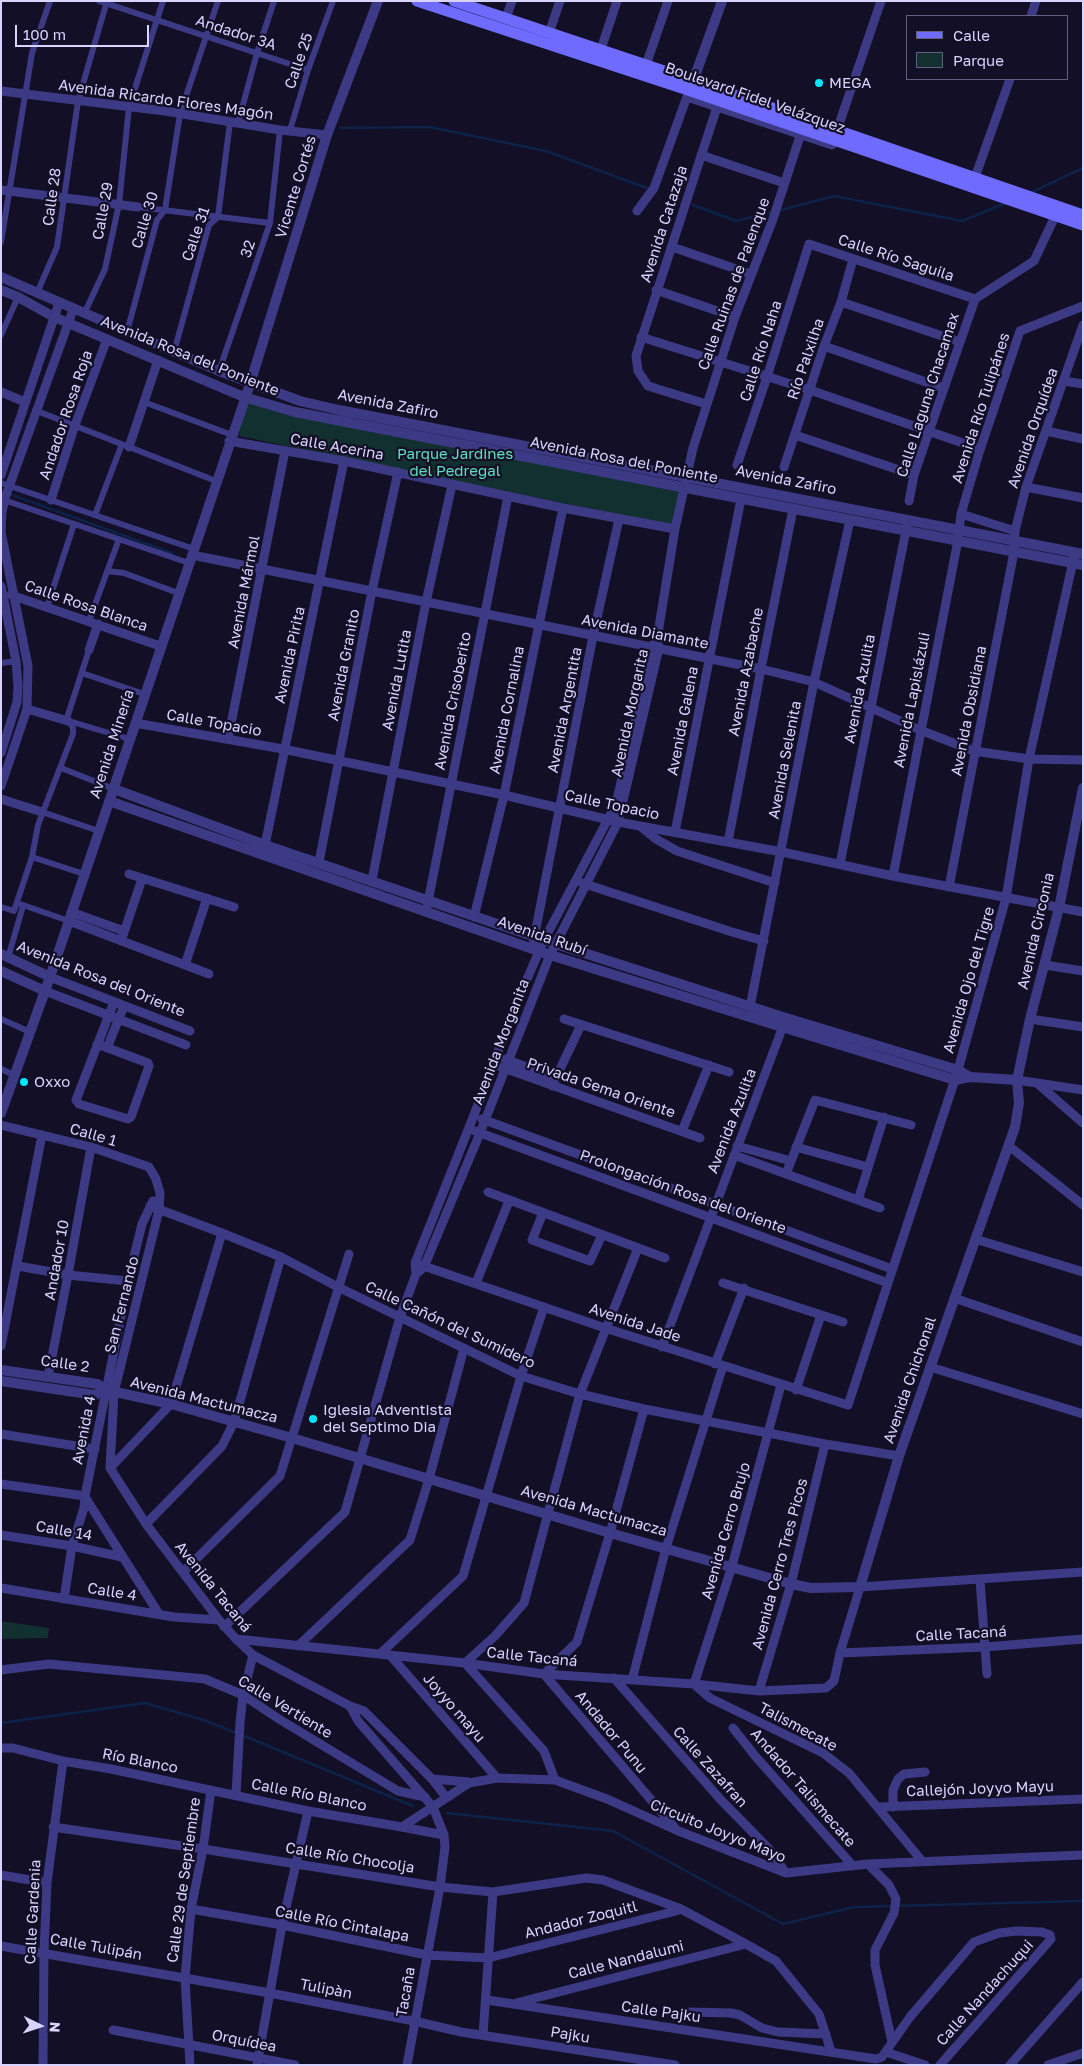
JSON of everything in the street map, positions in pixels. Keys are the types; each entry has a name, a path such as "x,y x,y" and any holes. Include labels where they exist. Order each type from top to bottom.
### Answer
{"main road":[{"name":"Boulevard Fidel Velázquez","path":"417,1 599,55 646,65 718,104 801,132 835,136"},
{"name":"Boulevard Fidel Velázquez","path":"458,2 549,33 599,55 690,90 835,136 1011,196 1051,210 1083,225"},
{"name":"Boulevard Fidel Velázquez","path":"1051,210 1083,216"}],"street":[{"path":"1,242 6,190 32,53 50,1"},
{"name":"Andador 3A","path":"99,1 107,2 308,70"},
{"name":"Calle 29","path":"84,314 105,269 119,204 129,107 162,1"},
{"name":"Calle 30","path":"127,332 157,220 165,210 180,114 218,1"},
{"name":"Calle 31","path":"174,352 209,225 218,217 234,122 274,1"},
{"name":"Calle 25","path":"290,130 308,70 333,1"},
{"name":"Vicente Cortés","path":"250,384 327,135 378,1"},
{"path":"506,18 512,1"},
{"path":"549,33 560,1"},
{"path":"599,55 617,1"},
{"path":"646,65 668,1"},
{"path":"637,212 654,188 722,1"},
{"path":"835,136 881,1"},
{"path":"1031,15 1036,1"},
{"name":"Calle 28","path":"36,293 57,247 78,101 107,2"},
{"path":"973,183 1010,80"},
{"name":"Avenida Ricardo Flores Magón","path":"1,91 327,135"},
{"name":"Avenida Catazaja","path":"706,404 648,386 638,372 636,356 718,104"},
{"name":"32","path":"219,372 270,223 280,130"},
{"name":"Calle Ruinas de Palenque","path":"686,476 706,404 735,317 777,205 801,132"},
{"path":"701,155 784,183"},
{"path":"6,190 270,223"},
{"path":"975,299 1034,261 1051,210"},
{"name":"Calle Río Saguila","path":"809,244 914,277 975,299"},
{"name":"Calle Río Naha","path":"737,465 767,378 809,244"},
{"path":"672,247 751,274"},
{"name":"Río Palxilha","path":"784,467 824,346 841,302 853,259"},
{"name":"Avenida Rosa del Poniente","path":"1,277 73,310 250,384"},
{"name":"Avenida Rosa del Poniente","path":"1,290 54,317 244,397 294,412 1078,564"},
{"path":"656,290 735,317"},
{"path":"1,335 18,297"},
{"name":"Calle Laguna Chacamax","path":"909,501 914,475 928,432 975,299"},
{"path":"841,302 960,342"},
{"path":"1,475 60,304"},
{"name":"Avenida Río Tulipánes","path":"958,529 980,449 1020,331 1083,306"},
{"path":"1,786 26,709 28,666 1,532 5,493 73,310"},
{"name":"Avenida Orquídea","path":"1015,536 1026,487 1082,328"},
{"path":"641,337 810,390 980,449"},
{"name":"Andador Rosa Roja","path":"51,500 75,425 107,339"},
{"path":"824,346 943,388"},
{"path":"96,515 144,402 158,360"},
{"path":"1064,381 1083,384"},
{"name":"Avenida Minería","path":"1,1113 4,1093 14,1075 50,977 160,646 250,384"},
{"name":"Avenida Zafiro","path":"250,384 300,401 339,410 908,520 958,529 1015,536 1079,553"},
{"path":"1,392 25,402"},
{"path":"144,402 231,438"},
{"path":"37,411 216,481"},
{"path":"1046,432 1083,439"},
{"path":"795,435 914,475"},
{"path":"476,447 478,436"},
{"name":"Calle Acerina","path":"231,438 285,452 344,461 563,508 675,529"},
{"name":"Avenida Mármol","path":"228,739 285,452"},
{"name":"Avenida Pirita","path":"264,850 283,749 344,461"},
{"path":"604,472 606,461"},
{"name":"Avenida Granito","path":"319,862 372,591 398,472"},
{"name":"Avenida Morgarita","path":"614,821 616,804 656,645 675,529 686,476"},
{"name":"Avenida Lutita","path":"372,880 426,602 452,485"},
{"path":"1026,487 1083,498"},
{"path":"5,493 51,500 96,515 192,556"},
{"path":"5,493 74,524 119,539 192,556"},
{"name":"Avenida Crisoberito","path":"426,912 508,496"},
{"name":"Avenida Galena","path":"676,832 742,498"},
{"name":"Avenida Cornalina","path":"474,917 504,795 563,508"},
{"name":"Avenida Azabache","path":"728,842 760,669 793,509"},
{"path":"961,514 1015,536"},
{"name":"Avenida Argentita","path":"539,938 560,808 593,636 619,519"},
{"name":"Avenida Selenita","path":"750,1007 814,682 850,520"},
{"name":"Avenida Azulita","path":"840,864 908,520"},
{"path":"47,607 74,524"},
{"name":"Avenida Lapislázuli","path":"893,876 958,540 958,529"},
{"name":"Avenida Obsidiana","path":"949,887 1014,552 1015,536"},
{"path":"5,956 20,904 42,812 62,768 74,731 67,718 89,650 93,623 107,570 119,539"},
{"name":"Avenida Ojo del Tigre","path":"848,1405 956,1075 1006,898 1029,759 1078,564 1079,553"},
{"name":"Avenida Diamante","path":"192,556 320,580 593,636 656,645 814,682 920,730 974,751 1029,759 1083,760"},
{"path":"107,570 124,573 178,593"},
{"path":"1,753 17,702 18,686 16,661 2,589"},
{"name":"Calle Rosa Blanca","path":"2,589 14,596 160,646"},
{"path":"1,663 16,661"},
{"path":"82,673 144,694"},
{"path":"26,709 130,739"},
{"name":"Calle Topacio","path":"135,723 283,749 504,795 614,821 782,852 893,876 1083,912"},
{"path":"62,768 114,789"},
{"name":"Avenida Circonia","path":"1017,1080 1030,1019 1045,965 1081,812 1083,788"},
{"name":"Avenida Rubí","path":"114,789 264,850 426,912 550,955 655,988 784,1023 956,1075 1017,1080 1083,1090"},
{"path":"1,799 99,831"},
{"name":"Avenida Rubí","path":"109,802 264,850 319,862 474,917 750,1007 784,1023"},
{"name":"Avenida Morganita","path":"221,1624 345,1512 400,1317 416,1274 415,1264 495,1060 539,938 614,821"},
{"name":"Avenida Morganita","path":"416,1274 424,1267 480,1133 550,955 587,884 614,821"},
{"path":"639,826 656,839 677,851 775,883"},
{"path":"32,857 84,874"},
{"path":"129,874 234,907"},
{"path":"121,941 142,879"},
{"path":"575,880 723,930 764,941"},
{"path":"185,965 207,898"},
{"path":"1,907 14,912 20,904"},
{"path":"20,904 124,930"},
{"path":"70,916 121,941 209,974"},
{"name":"Avenida Rosa del Oriente","path":"5,956 50,977 190,1031"},
{"path":"1045,965 1083,971"},
{"name":"Avenida Rosa del Oriente","path":"1,971 45,991 186,1045"},
{"path":"655,988 659,977"},
{"path":"98,1044 148,1063 150,1066 131,1117 128,1119 76,1102 108,1016 114,1002"},
{"path":"107,1048 124,1006"},
{"path":"1,1019 30,1032"},
{"path":"564,1019 729,1072"},
{"path":"1030,1019 1083,1027"},
{"name":"Avenida Azulita","path":"662,1347 784,1023"},
{"path":"554,1082 581,1025"},
{"name":"Privada Gema Oriente","path":"495,1060 700,1138"},
{"path":"682,1131 709,1066"},
{"path":"1,1069 14,1075"},
{"name":"Avenida Chichonal","path":"826,1688 834,1681 840,1654 899,1456 1009,1146 1019,1104 1017,1080"},
{"path":"1037,1083 1083,1123"},
{"path":"786,1174 815,1100 911,1125"},
{"name":"Prolongación Rosa del Oriente","path":"474,1115 892,1269"},
{"path":"858,1200 884,1117"},
{"name":"Calle 1","path":"1,1125 91,1147 149,1166 156,1179 160,1193 159,1210"},
{"name":"Prolongación Rosa del Oriente","path":"469,1128 888,1282"},
{"path":"1,1346 42,1135"},
{"path":"737,1146 791,1161"},
{"path":"1009,1146 1083,1205"},
{"name":"Andador 10","path":"48,1377 91,1147"},
{"path":"796,1147 868,1167"},
{"path":"734,1155 880,1208"},
{"path":"594,1174 598,1162"},
{"path":"488,1192 666,1258"},
{"path":"150,1206 160,1193"},
{"path":"476,1283 509,1201"},
{"name":"Calle Cañón del Sumidero","path":"150,1206 222,1232 281,1257 338,1287 521,1376 580,1394 644,1409 825,1444 899,1456"},
{"name":"Avenida 4","path":"64,1599 72,1546 84,1508 85,1496 110,1392 128,1281 142,1224 150,1206"},
{"name":"San Fernando","path":"110,1468 110,1392 159,1210"},
{"path":"543,1213 532,1240 590,1261 602,1235"},
{"path":"110,1468 172,1404 222,1232"},
{"path":"975,1239 1083,1272"},
{"path":"555,1780 544,1751 465,1663 495,1636 524,1603 580,1394 604,1328 638,1248"},
{"path":"183,1572 280,1476 349,1254"},
{"path":"146,1524 222,1446 234,1422 281,1257"},
{"name":"Avenida Jade","path":"415,1264 662,1347 848,1405"},
{"path":"18,1266 68,1275 128,1281"},
{"path":"723,1283 744,1288 843,1322"},
{"path":"632,1680 666,1548 706,1420 719,1365 744,1288"},
{"path":"954,1298 1083,1342"},
{"path":"380,1654 463,1576 521,1376 544,1307"},
{"path":"796,1390 821,1315"},
{"path":"298,1646 410,1540 429,1479 464,1348"},
{"path":"930,1367 1083,1414"},
{"name":"Calle 2","path":"1,1370 97,1384 110,1392"},
{"name":"Calle 2","path":"1,1381 95,1395 110,1392"},
{"name":"Avenida Cerro Brujo","path":"694,1684 732,1566 782,1385"},
{"name":"Avenida Mactumacza","path":"110,1392 172,1404 488,1495 610,1533 811,1588 980,1580 1083,1572"},
{"path":"544,1674 577,1642 610,1533 644,1409"},
{"path":"1,1434 96,1449"},
{"name":"Avenida Cerro Tres Picos","path":"759,1691 791,1584 825,1444"},
{"name":"Avenida Tacaná","path":"110,1468 146,1524 221,1624 236,1639 253,1655 350,1706 364,1711 432,1779 446,1797"},
{"path":"1,1484 85,1496 159,1614"},
{"name":"Calle 14","path":"1,1535 72,1546 122,1557"},
{"path":"980,1580 987,1674"},
{"name":"Calle 4","path":"1,1588 221,1624"},
{"name":"Calle Tacaná","path":"236,1639 465,1663 544,1674 694,1684 759,1691 826,1688"},
{"name":"Calle Tacaná","path":"840,1654 986,1647 1083,1639"},
{"path":"236,1794 243,1695 253,1655"},
{"name":"Joyyo mayu","path":"390,1655 497,1778"},
{"name":"Calle Vertiente","path":"1,1670 49,1664 205,1679 243,1695 278,1719 398,1791 425,1797"},
{"name":"Andador Punu","path":"544,1674 676,1830"},
{"name":"Calle Zazafran","path":"614,1678 708,1786 770,1850 786,1873"},
{"name":"Talismecate","path":"694,1684 710,1698 823,1752 849,1772 922,1861"},
{"name":"Avenida Tacaná","path":"350,1706 358,1721 433,1807 444,1835"},
{"name":"Andador Talismecate","path":"732,1728 853,1866"},
{"name":"Río Blanco","path":"1,1748 13,1748 63,1761 111,1768 211,1790"},
{"name":"Calle Gardenia","path":"43,2065 47,1884 63,1761"},
{"path":"893,1806 893,1790 898,1779 904,1774 925,1772"},
{"name":"Circuito Joyyo Mayo","path":"432,1779 469,1782 497,1778 555,1780 607,1799 676,1830 786,1873 868,1864 1083,1855"},
{"name":"Circuito Joyyo Mayo","path":"433,1807 469,1782"},
{"name":"Calle Río Blanco","path":"211,1790 308,1811 444,1835"},
{"name":"Calle 29 de Septiembre","path":"190,2065 185,1978 191,1909 203,1849 211,1790"},
{"name":"Callejón Joyyo Mayu","path":"879,1807 1083,1799"},
{"path":"402,1828 433,1807"},
{"path":"257,2061 282,1925 308,1811"},
{"name":"Calle Río Chocolja","path":"53,1827 440,1887 493,1892 586,1878 603,1880 681,1910 776,1962 819,2014 831,2051"},
{"name":"Tacaña","path":"407,2065 440,1887 445,1847 444,1835"},
{"path":"868,1864 889,1885 896,1899 894,1913 875,1950 875,1965 892,2042 884,2054 926,2065"},
{"path":"1,1875 47,1884"},
{"path":"483,2035 487,2000 493,1892"},
{"name":"Calle Río Cintalapa","path":"191,1909 282,1925 427,1955 488,1958"},
{"name":"Andador Zoquitl","path":"488,1958 681,1910"},
{"name":"Calle Nandachuqui","path":"892,2042 910,2017 974,1942 999,1933 1017,1931 1042,1932 1050,1935 1051,1939 940,2065"},
{"name":"Calle Nandalumi","path":"512,2004 746,1944"},
{"name":"Calle Tulipán","path":"1,1946 185,1978"},
{"name":"Tulipàn","path":"185,1978 414,2021 461,2032"},
{"path":"1010,2065 1083,1982"},
{"name":"Calle Pajku","path":"487,2000 831,2051 864,2062 876,2059 884,2054"},
{"path":"690,2012 740,2014 762,2028 778,2032 826,2034"},
{"name":"Orquídea","path":"112,2030 188,2043 257,2061 295,2065"},
{"name":"Pajku","path":"461,2032 652,2063 675,2065"},
{"path":"1048,2065 1083,2054"}],"green space":[{"name":"Parque Jardines del Pedregal","path":"246,401 680,491 673,526 239,436"},
{"path":"1,1621 49,1628 48,1638 1,1639"}],"waterway":[{"path":"340,128 430,127 546,151 647,188"},
{"path":"1032,192 1083,168"},
{"path":"777,211 834,196 962,221 1006,203"},
{"path":"693,205 736,221 772,212"},
{"path":"1,491 172,553"},
{"path":"1,1723 145,1703 204,1720 236,1733"},
{"path":"242,1735 413,1806"},
{"path":"447,1813 613,1831 783,1924 854,1907 1083,1901"}],"place":[{"name":"MEGA","path":"819,83"},
{"name":"Oxxo","path":"24,1082"},
{"name":"Iglesia Adventista del Septimo Dia","path":"313,1419"}]}
